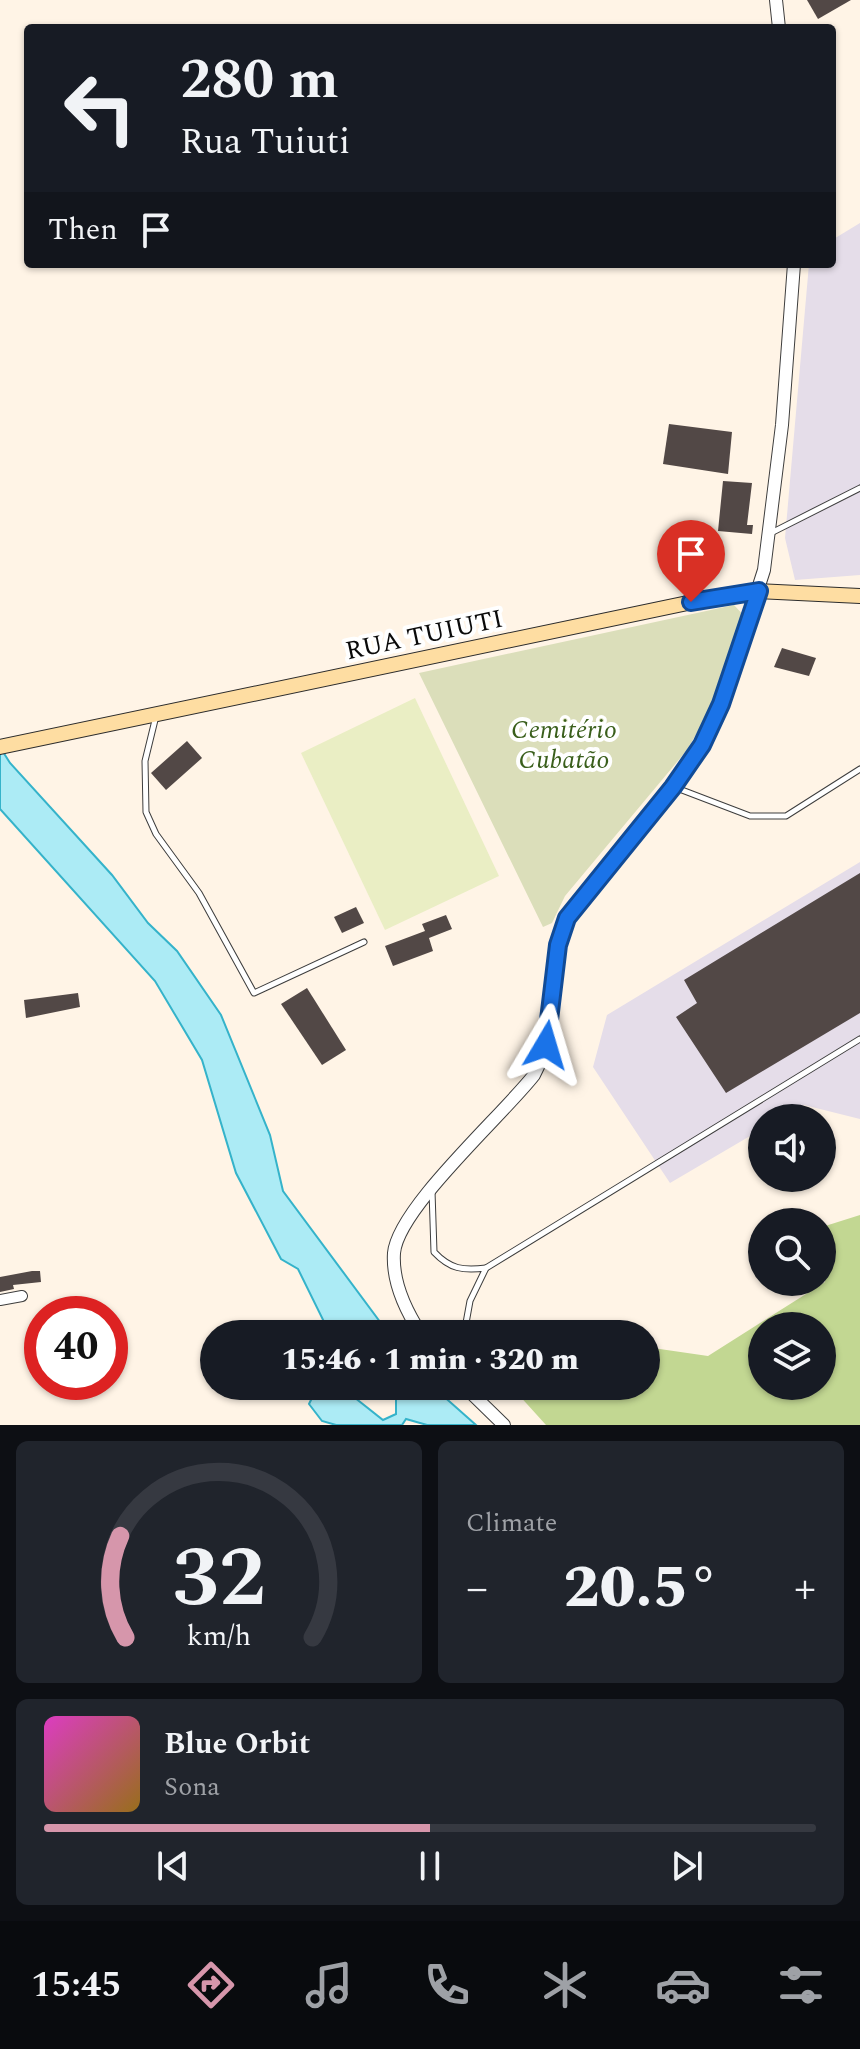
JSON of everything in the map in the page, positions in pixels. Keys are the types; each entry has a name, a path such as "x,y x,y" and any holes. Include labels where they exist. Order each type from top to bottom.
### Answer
{"main road":[{"name":"RUA TUIUTI","path":"0,747 721,596 759,591 860,596"}],"street":[{"path":"776,0 779,24"},
{"path":"414,1320 399,1292 394,1252 406,1221 534,1075 546,1045 558,945 567,918 673,787 712,726 759,591 770,533 794,268"},
{"path":"0,1300 22,1296"},
{"path":"477,1400 504,1425"}],"lane":[{"path":"770,533 860,488"},
{"path":"156,715 145,761 143,786 146,812 156,834 199,893 254,993 364,942"},
{"path":"673,787 750,816 786,816 860,769"},
{"path":"432,1190 434,1252 446,1265 465,1271 486,1268 860,1039"},
{"path":"467,1320 470,1301 486,1268"}],"shaded area":[{"path":"860,223 860,575 795,580 785,538 809,268 836,268 836,238"},
{"path":"860,862 860,1119 836,1113 836,1104 748,1104 748,1137 670,1183 593,1067 607,1015"}],"green space":[{"name":"Cemitério Cubatão","path":"734,605 747,619 715,701 687,750 565,896 552,923 543,927 419,673"},
{"path":"415,698 499,876 385,930 301,753"},
{"path":"860,1215 860,1425 546,1425 523,1400 660,1400 660,1349 708,1356 748,1331 748,1400 836,1400 836,1312 778,1312 803,1296 836,1296 836,1223"}],"water":[{"path":"0,747 10,763 112,875 148,923 177,951 221,1015 270,1135 283,1191 379,1320 323,1320 298,1269 281,1259 236,1173 202,1060 155,981 0,809"},
{"path":"311,1400 358,1400 383,1420 396,1414 396,1400 448,1400 476,1425 427,1425 406,1419 402,1425 336,1425 322,1421 309,1404"}],"building":[{"path":"807,0 851,0 818,19"},
{"path":"669,424 732,432 728,474 663,464"},
{"path":"723,481 752,483 747,525 753,525 752,534 718,531"},
{"path":"782,648 816,658 809,676 774,667"},
{"path":"187,741 202,758 166,790 151,773"},
{"path":"860,873 860,1013 726,1093 676,1017 697,1003 684,980"},
{"path":"356,907 364,923 342,933 334,917"},
{"path":"446,915 452,929 429,938 433,951 393,966 385,946 425,931 422,924"},
{"path":"307,988 346,1050 322,1065 281,1004"},
{"path":"78,993 80,1007 26,1018 24,1000"},
{"path":"40,1271 41,1282 13,1285 14,1289 0,1292 0,1277"}],"route":[{"path":"546,1045 558,945 567,918 673,787 702,745 721,704 759,591 691,602"}]}
